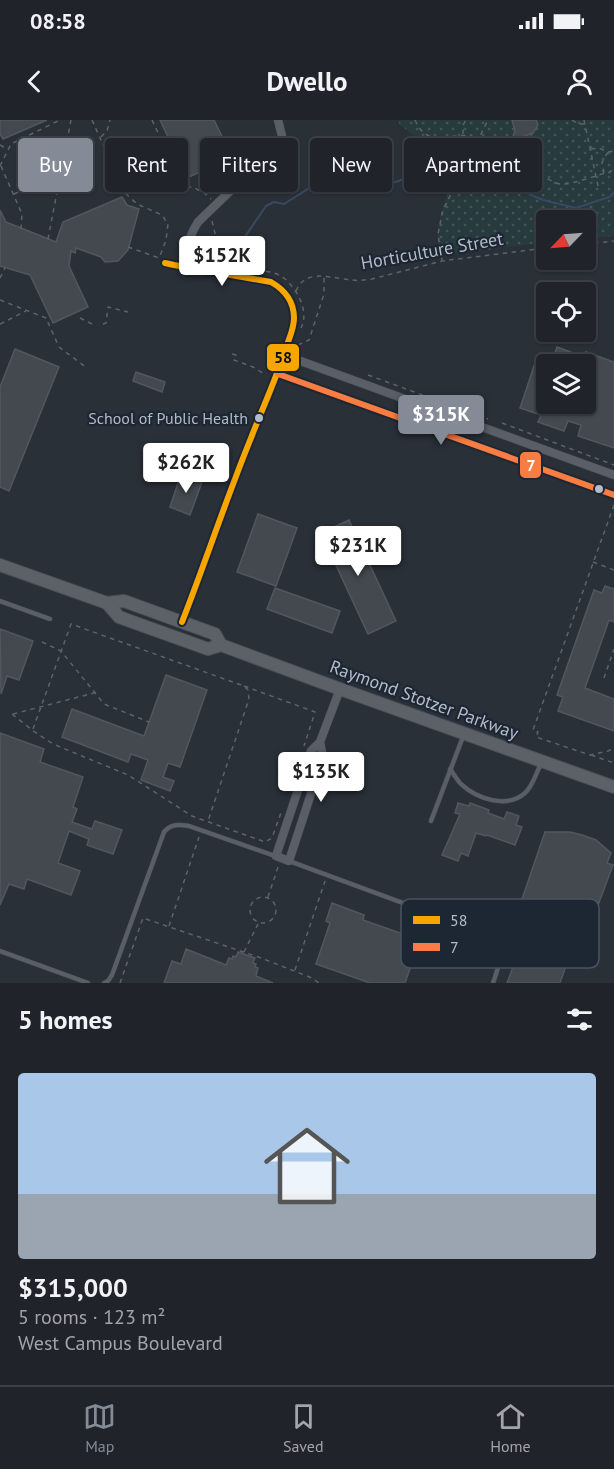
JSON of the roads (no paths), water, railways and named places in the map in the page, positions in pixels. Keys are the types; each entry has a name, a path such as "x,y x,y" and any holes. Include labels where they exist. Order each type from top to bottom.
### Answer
{"main road":[{"name":"Raymond Stotzer Parkway","path":"0,565 107,603 124,601 215,634 221,645"},
{"name":"Raymond Stotzer Parkway","path":"107,603 119,617 130,621 208,649 221,645 614,787"},
{"path":"130,621 146,618 172,627 182,622"}],"street":[{"path":"185,266 190,234 198,222 278,145 282,136 278,120"},
{"path":"165,263 271,282 293,294 294,323 278,374 250,439 182,622"},
{"path":"284,355 614,474"},
{"path":"278,374 614,495"},
{"path":"282,858 311,751 320,742 340,689"},
{"path":"282,858 323,757 320,742"}],"lane":[{"path":"0,602 50,619"},
{"path":"431,821 464,734"},
{"path":"450,769 460,783 471,792 491,800 509,802 527,792 542,762"},
{"path":"104,983 112,975 164,832 175,824 189,826 282,858 401,903"},
{"path":"0,951 88,983"},
{"path":"493,983 498,968"}],"waterway":[{"path":"240,244 266,206 274,202 284,204 314,185 348,193 389,184 423,173 434,164 468,163 497,180 508,179 529,194 543,200 576,208 609,197 614,193"}],"place":[{"name":"School of Public Health","path":"259,418"}]}
